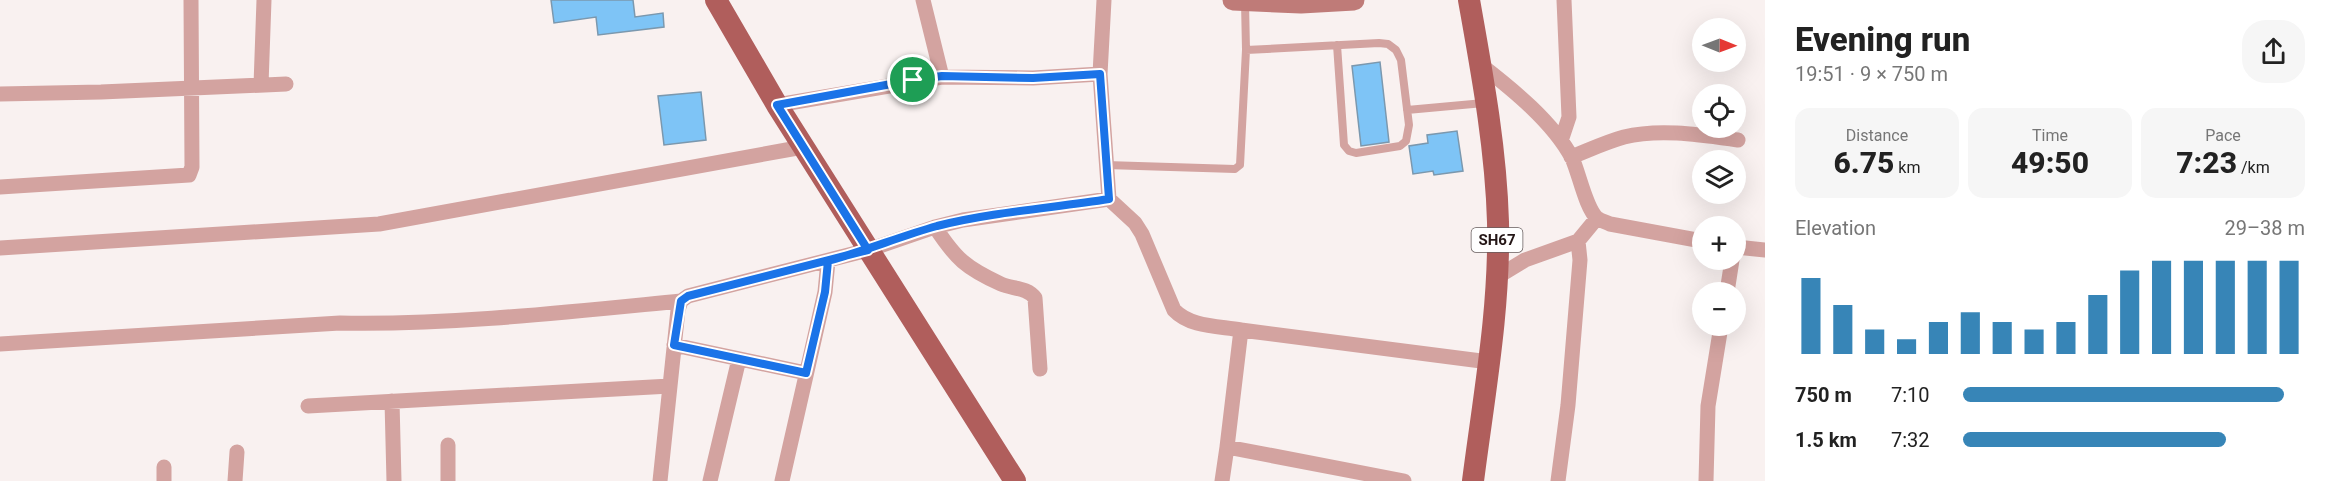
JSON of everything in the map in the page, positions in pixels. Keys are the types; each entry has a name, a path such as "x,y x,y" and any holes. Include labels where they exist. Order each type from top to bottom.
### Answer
{"main road":[{"path":"716,0 777,105 1015,481"},
{"path":"1239,1 1354,0"},
{"name":"SH67","path":"1468,0 1481,65 1498,221 1497,277 1489,362 1473,481"}],"street":[{"path":"0,187 189,175 192,167 193,88 191,0"},
{"path":"261,85 264,0"},
{"path":"922,0 942,76"},
{"path":"1104,0 1100,74 1109,199 1142,234 1174,310 1181,317 1189,321 1241,330 1489,362"},
{"path":"1561,141 1569,117 1564,0"},
{"path":"1481,65 1516,93 1561,141 1571,157 1597,218 1610,224 1692,239"},
{"path":"777,105 942,76 1033,78 1100,74"},
{"path":"0,94 286,84"},
{"path":"1571,157 1624,137 1644,134 1703,135 1738,140"},
{"path":"0,248 379,224 804,147"},
{"path":"0,344 340,322 381,324 454,320 681,301 688,296 868,250 935,227 1109,199"},
{"path":"1497,277 1542,252 1578,240 1597,218"},
{"path":"935,227 953,255 961,261 1003,285 1025,290 1035,298 1040,369"},
{"path":"1558,481 1569,394 1580,260 1578,240"},
{"path":"1746,248 1765,250"},
{"path":"782,481 825,292 828,261"},
{"path":"660,481 674,345 681,301"},
{"path":"1222,481 1241,330"},
{"path":"1707,481 1708,406 1719,336"},
{"path":"674,345 806,373"},
{"path":"710,481 739,359"},
{"path":"308,406 670,386"},
{"path":"392,401 394,481"},
{"path":"448,445 448,481"},
{"path":"1227,447 1404,481"},
{"path":"235,481 237,452"}],"lane":[{"path":"1106,165 1235,169 1240,165 1246,51 1239,1"},
{"path":"1246,51 1337,45 1388,44 1396,50 1401,60 1407,110 1409,132 1406,141 1400,146 1356,153 1349,151 1344,145 1337,45"},
{"path":"1407,110 1485,103"}],"building":[{"path":"551,0 633,0 635,17 663,13 664,27 598,35 596,17 554,23"},
{"path":"1380,62 1389,142 1361,146 1352,66"},
{"path":"701,92 706,140 664,145 658,96"},
{"path":"1457,131 1463,171 1434,175 1433,171 1413,174 1409,146 1428,143 1427,135"}],"route":[{"path":"913,80 777,105 868,250 688,296 681,301 678,310 674,345 806,373 825,292 828,261 868,250 935,227 963,220 1109,199 1100,74 1033,78 942,76 913,80"}]}
